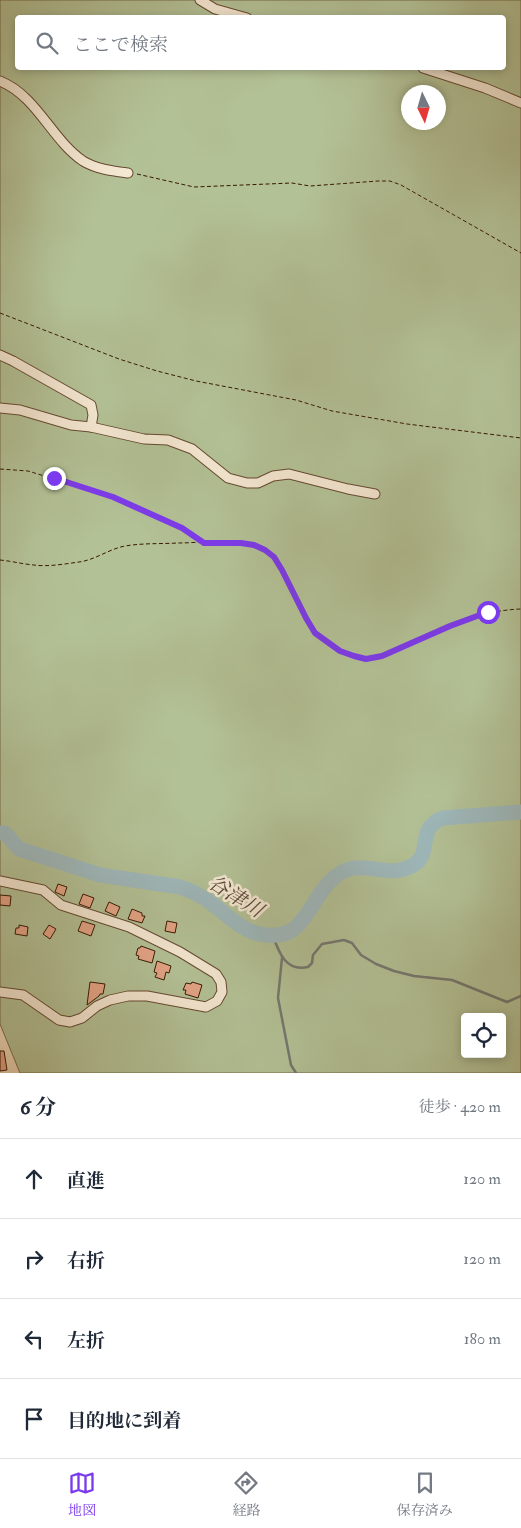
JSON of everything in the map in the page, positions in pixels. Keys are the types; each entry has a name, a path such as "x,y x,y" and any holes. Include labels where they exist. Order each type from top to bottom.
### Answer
{"street":[{"path":"200,0 215,9 236,15"},
{"path":"429,70 485,88 521,103"},
{"path":"0,81 23,96 38,111 66,146 83,160 95,167 128,173"},
{"path":"0,356 91,405 91,427"},
{"path":"0,408 20,410 71,425 91,427 144,439 168,440 192,449 228,478 247,484 258,483 273,476 289,474 375,494"},
{"path":"0,881 43,890 61,905 129,927 159,940 216,974 221,982 222,992 217,1002 206,1007 147,996 128,996 110,1000 97,1006 82,1018 70,1022 59,1020 24,995 0,992"}],"path":[{"path":"128,173 194,187 292,183 310,186 390,181 401,185 521,253"},
{"path":"0,313 119,359 196,380 296,400 345,413 406,424 521,438"},
{"path":"0,470 28,471 113,497 182,528 204,543"},
{"path":"0,560 35,566 81,562 124,546 150,543 241,543 254,545 274,557 286,576 315,633 340,651 366,659 382,656 482,614 521,609"}],"green space":[{"path":"0,0 521,0 521,1073 20,1073 0,1024"}],"building":[{"path":"58,884 67,887 64,896 55,892"},
{"path":"83,894 94,898 90,908 79,904"},
{"path":"0,895 11,896 10,906 0,905"},
{"path":"109,902 120,907 116,916 105,911"},
{"path":"132,909 145,916 142,923 128,919"},
{"path":"82,921 95,925 91,936 78,931"},
{"path":"167,921 177,923 175,933 165,931"},
{"path":"19,925 28,927 27,936 15,934 16,928 19,928"},
{"path":"49,925 56,929 50,939 43,934"},
{"path":"141,946 155,951 152,963 138,959 139,956 136,955 138,948"},
{"path":"157,961 171,966 169,973 166,972 164,980 155,977 157,973 154,972"},
{"path":"90,982 105,984 103,994 100,994 87,1005"},
{"path":"192,982 202,985 198,998 185,994 186,990 183,990 186,983 191,984"},
{"path":"0,1051 4,1051 7,1070 0,1071"}],"waterway":[{"name":"谷津川","path":"0,833 5,833 19,849 100,875 184,888 207,900 238,925 255,933 276,935 289,932 296,927 329,883 342,872 360,868 396,871 415,864 423,854 427,834 435,822 443,818 521,812"},
{"path":"273,936 284,960 294,967 308,967 312,963 313,955 322,944 344,940 352,943 361,955 376,964 394,971 414,976 452,980 507,1002 521,996"},
{"path":"282,958 278,998 291,1065 296,1073"}],"route":[{"path":"54,478 113,497 158,516 182,528 204,543 241,543 254,545 265,550 274,557 282,570 315,633 340,651 354,656 366,659 382,656 400,650 450,626 488,612"}]}
